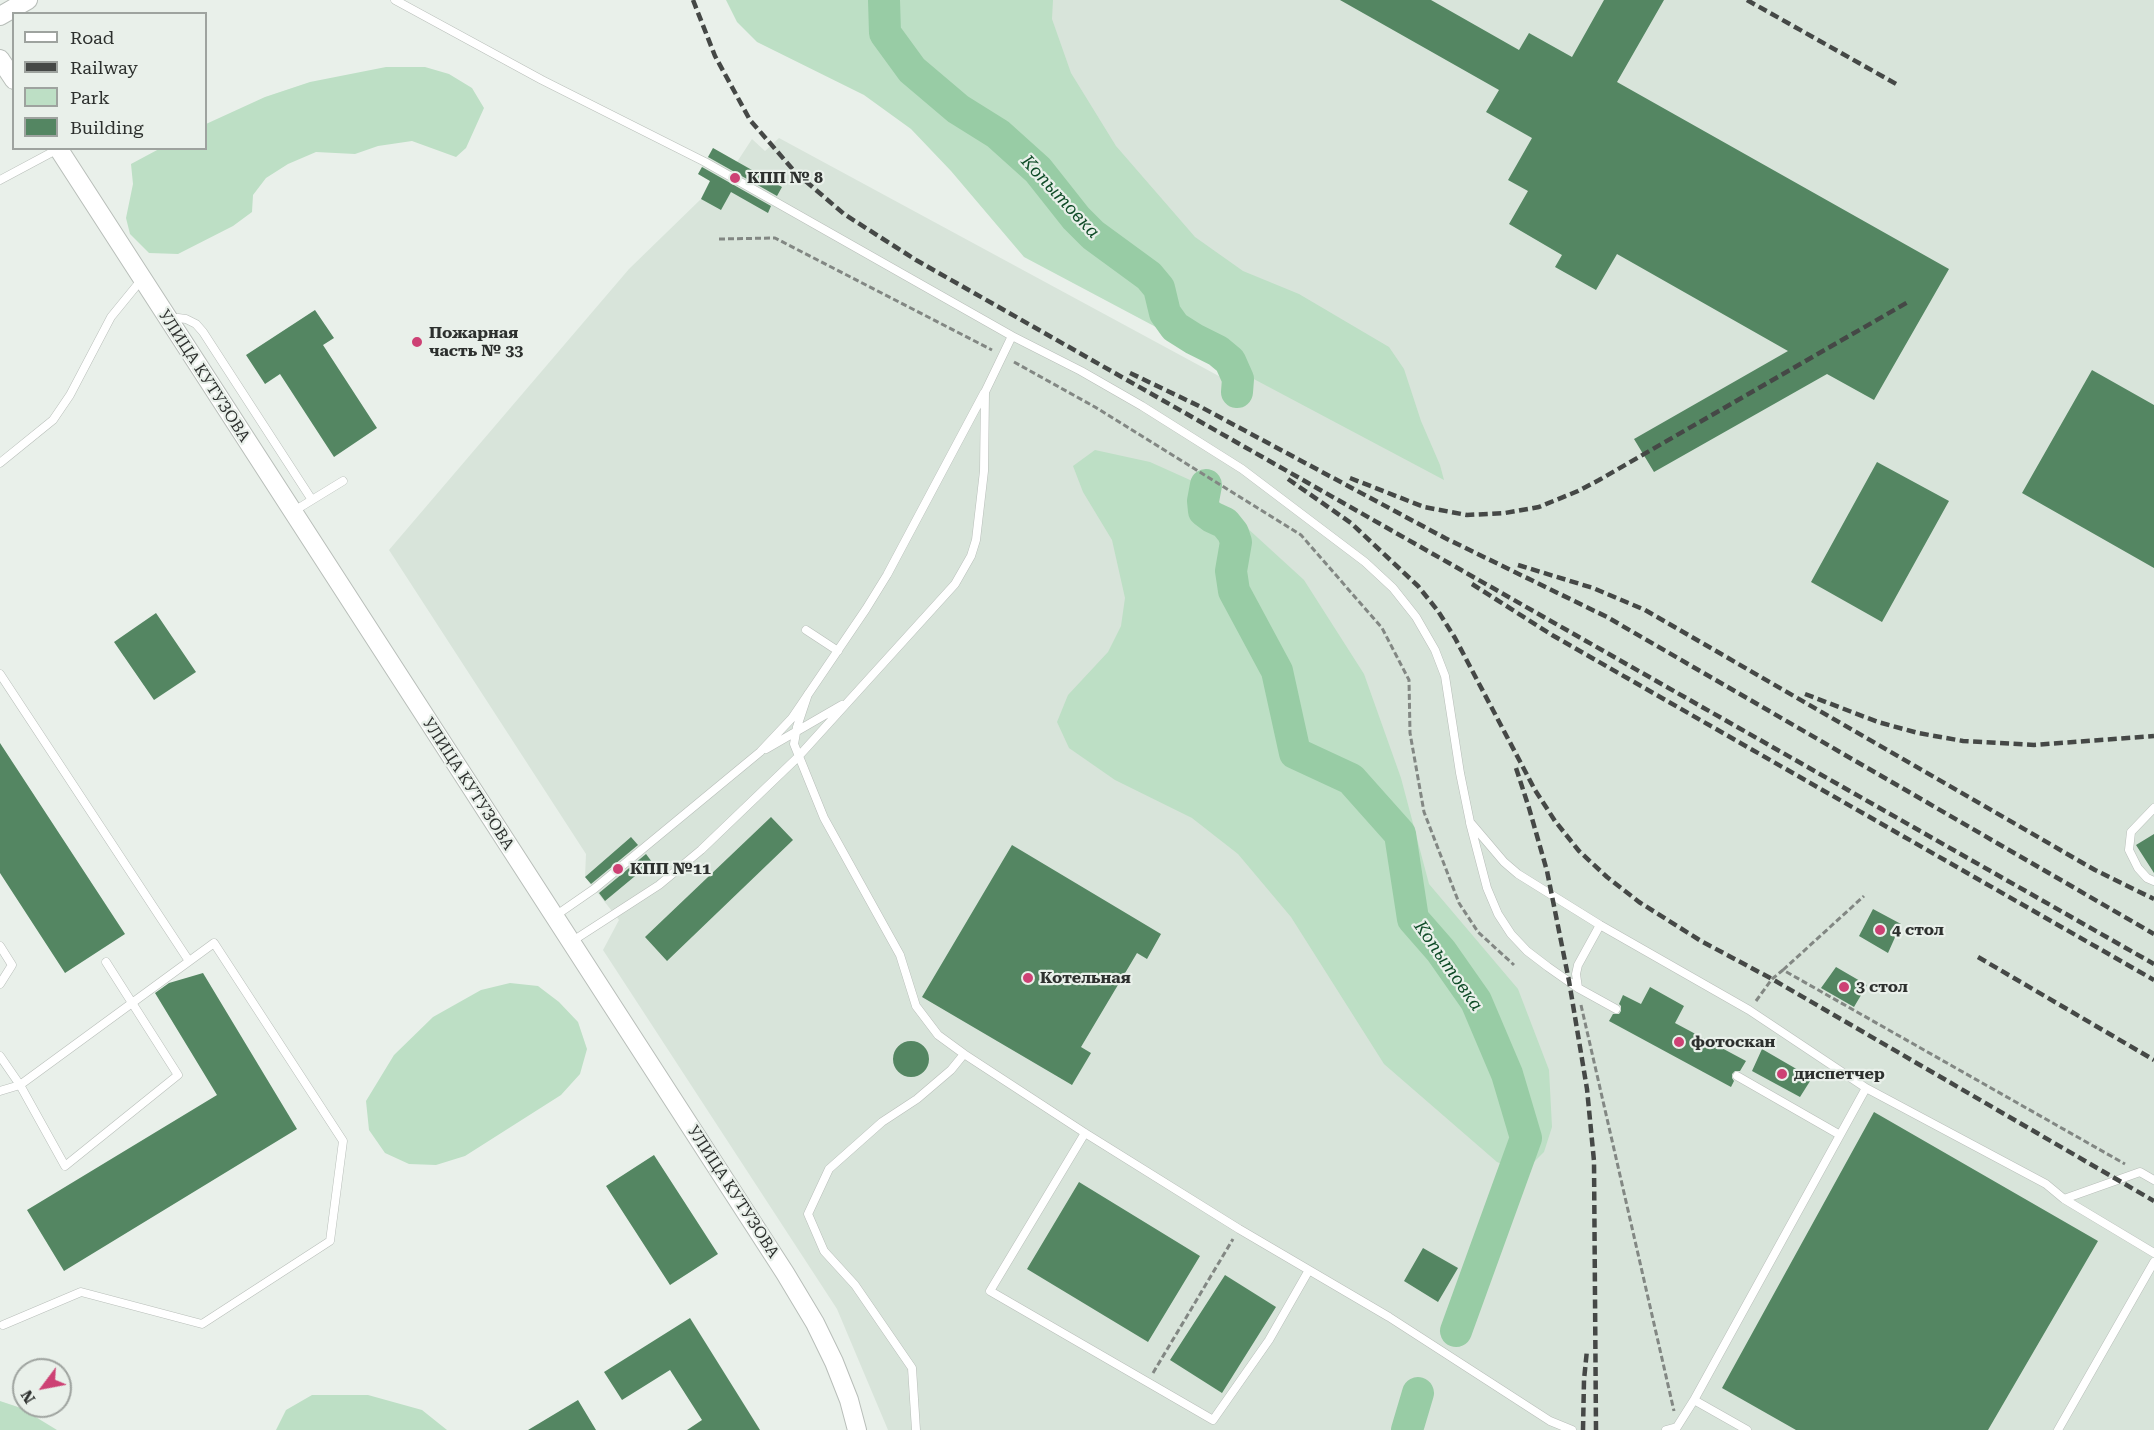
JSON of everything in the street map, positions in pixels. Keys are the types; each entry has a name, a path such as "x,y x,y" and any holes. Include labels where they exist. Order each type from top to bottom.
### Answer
{"street":[{"path":"0,16 28,0"},
{"path":"0,59 12,77"},
{"name":"УЛИЦА КУТУЗОВА","path":"59,150 785,1273 815,1323 834,1362 849,1400 857,1430"}],"lane":[{"path":"395,0 542,80 705,162 1012,336 1081,371 1142,406 1242,469 1337,540 1393,588 1416,617 1435,650 1445,676 1470,822 1487,888 1498,914 1511,934 1527,951 1578,988 1616,1009"},
{"path":"0,180 56,150"},
{"path":"0,463 53,420 70,395 111,317 142,279"},
{"path":"169,321 178,318 186,319 196,324 203,332 312,500"},
{"path":"554,916 594,889 760,752 792,718 887,575 985,392 1012,336"},
{"path":"571,942 645,895 701,850 798,757 946,595 964,570 977,530 984,471 985,392"},
{"path":"292,512 342,482"},
{"path":"806,630 838,651"},
{"path":"0,674 189,961"},
{"path":"808,694 796,731 794,744 798,757 824,818 900,955 916,1006 938,1035 1085,1133 1239,1229 1389,1317 1550,1421 1572,1430"},
{"path":"760,752 850,700"},
{"path":"2154,808 2131,832 2129,850 2138,867 2147,878 2154,881"},
{"path":"1470,822 1504,862 1518,874 1600,925 1749,1010 1866,1088 2046,1184 2064,1199 2154,1253"},
{"path":"1578,988 1576,974 1578,965 1600,925"},
{"path":"0,1091 20,1085 214,943 343,1141 330,1241 202,1324 81,1292 3,1325"},
{"path":"0,946 12,965 0,984"},
{"path":"0,1056 20,1085 65,1166 178,1075 106,962"},
{"path":"916,1430 912,1368 855,1285 824,1251 808,1214 829,1169 882,1122 916,1099 951,1070 964,1054"},
{"path":"1737,1076 1840,1136"},
{"path":"1666,1430 1677,1428 1694,1400 1866,1088"},
{"path":"1085,1133 990,1291 1213,1420 1269,1341 1309,1270"},
{"path":"2064,1199 2139,1172 2154,1180"},
{"path":"2058,1430 2154,1262"},
{"path":"1694,1400 1747,1430"}],"path":[{"path":"720,239 775,238 1002,355 1095,407 1301,535 1382,628 1409,680 1410,733 1424,812 1458,903 1478,932 1514,965"},
{"path":"1749,1010 1772,979 1864,896"},
{"path":"1783,970 2139,1172"},
{"path":"1578,988 1677,1428"},
{"path":"1148,1382 1239,1229"}],"shaded area":[{"path":"1032,0 2154,0 2154,1430 888,1430 837,1309 603,950 619,920 585,877 586,854 389,550 629,269 701,199 710,181 698,174 713,148 737,162 752,139 765,151 779,138 1228,381 996,47"}],"green space":[{"path":"726,0 1053,0 1052,19 1071,73 1116,146 1195,237 1243,271 1299,294 1389,347 1404,369 1444,480 1024,257 951,171 911,129 864,95 757,42 737,22"},
{"path":"386,67 425,67 449,74 472,88 484,108 466,148 456,157 412,141 378,146 355,154 316,152 288,164 266,178 253,195 252,212 233,226 178,254 149,253 130,234 126,218 133,184 131,164 157,150 207,150 207,124 265,97 310,82"},
{"path":"1095,450 1150,462 1199,484 1304,580 1364,674 1401,778 1429,884 1518,989 1549,1070 1552,1127 1544,1152 1523,1173 1497,1162 1384,1064 1291,917 1238,854 1192,818 1115,780 1069,748 1057,722 1068,695 1108,652 1121,626 1125,598 1112,540 1083,492 1073,466"},
{"path":"510,983 538,986 559,1002 578,1022 587,1049 580,1074 561,1095 465,1156 436,1165 409,1164 385,1153 369,1130 366,1101 394,1055 433,1017 481,990"},
{"path":"312,1395 368,1395 422,1410 447,1430 276,1430 286,1410"},
{"path":"0,1401 12,1405 12,1418 37,1418 57,1430 0,1430"}],"building":[{"path":"1340,0 1431,0 1519,50 1529,33 1572,57 1604,0 1664,0 1617,82 1949,269 1874,400 1827,374 1654,472 1634,439 1788,351 1617,254 1596,290 1555,267 1562,255 1509,224 1528,191 1508,180 1532,138 1486,112 1499,90"},
{"path":"713,148 782,187 777,196 708,157"},
{"path":"702,167 771,206 768,213 731,192 721,210 701,199 710,181 698,174"},
{"path":"315,310 334,338 323,345 377,428 334,457 280,374 265,384 246,355"},
{"path":"2092,370 2154,405 2154,568 2022,493"},
{"path":"1877,462 1949,501 1882,622 1811,582"},
{"path":"156,613 196,672 154,700 114,642"},
{"path":"0,743 125,934 65,973 0,873"},
{"path":"771,817 793,840 667,961 645,937"},
{"path":"2154,834 2154,873 2136,845"},
{"path":"631,837 638,845 591,884 585,877"},
{"name":"Котельная","path":"1012,845 1161,934 1147,959 1137,953 1081,1047 1091,1053 1072,1085 922,997"},
{"path":"646,854 652,862 605,901 599,893"},
{"name":"4 стол","path":"1873,909 1901,924 1888,953 1859,936"},
{"name":"3 стол","path":"1836,967 1867,985 1854,1007 1821,988"},
{"path":"203,973 297,1129 64,1271 27,1210 217,1095 155,993 169,983"},
{"name":"фотоскан","path":"1650,987 1684,1006 1675,1023 1746,1061 1740,1071 1732,1074 1734,1081 1731,1087 1609,1021 1613,1014 1619,1014 1621,1011 1619,1004 1623,995 1641,1004"},
{"path":"911,1041 924,1046 929,1059 924,1072 911,1077 898,1072 893,1059 898,1046"},
{"name":"диспетчер","path":"1762,1049 1812,1078 1800,1097 1752,1071"},
{"path":"1874,1112 2098,1241 1988,1430 1796,1430 1722,1388"},
{"path":"654,1155 718,1254 670,1285 606,1186"},
{"path":"1079,1182 1200,1256 1148,1342 1027,1269"},
{"path":"1423,1248 1458,1268 1438,1302 1404,1281"},
{"path":"1225,1275 1276,1307 1222,1393 1170,1360"},
{"path":"690,1318 760,1430 687,1430 702,1420 670,1370 622,1400 604,1372"},
{"path":"578,1400 596,1430 528,1430"}],"waterway":[{"name":"Копытовка","path":"884,0 885,33 912,70 958,109 998,134 1038,170 1076,218 1093,235 1149,276 1159,288 1165,313 1175,327 1218,351 1230,361 1238,379 1237,392"},
{"name":"Копытовка","path":"1206,485 1204,511 1225,523 1233,533 1236,542 1231,571 1234,591 1277,671 1295,753 1351,779 1400,834 1413,919 1441,951 1476,1001 1507,1074 1526,1138 1456,1331"},
{"name":"Копытовка","path":"1407,1430 1418,1393"}],"railway":[{"path":"693,0 715,56 750,120 795,172 844,214 916,260 2154,964"},
{"path":"1747,0 1898,85"},
{"path":"1350,478 1424,507 1467,515 1505,513 1539,507 1599,480 1908,302"},
{"path":"1130,373 1199,406 1445,538 1607,617 2154,934"},
{"path":"1288,479 1351,523 1418,586 1438,611 1455,638 1535,790 1555,821 1579,851 1607,877 1639,902 1701,941 1772,979 2154,1201"},
{"path":"1518,565 1593,588 1645,610 2095,870 2154,899"},
{"path":"1472,584 1552,635 2154,980"},
{"path":"1805,694 1878,722 1918,733 1963,741 2034,745 2154,736"},
{"path":"1516,768 1547,871 1587,1089 1594,1161 1596,1430"},
{"path":"1978,957 2154,1060"},
{"path":"1583,1430 1587,1350"}],"place":[{"name":"КПП № 8","path":"735,178"},
{"name":"Пожарная часть № 33","path":"417,342"},
{"name":"КПП №11","path":"618,869"},
{"name":"4 стол","path":"1880,930"},
{"name":"Котельная","path":"1028,978"},
{"name":"3 стол","path":"1844,987"},
{"name":"фотоскан","path":"1679,1042"},
{"name":"диспетчер","path":"1782,1074"}]}
